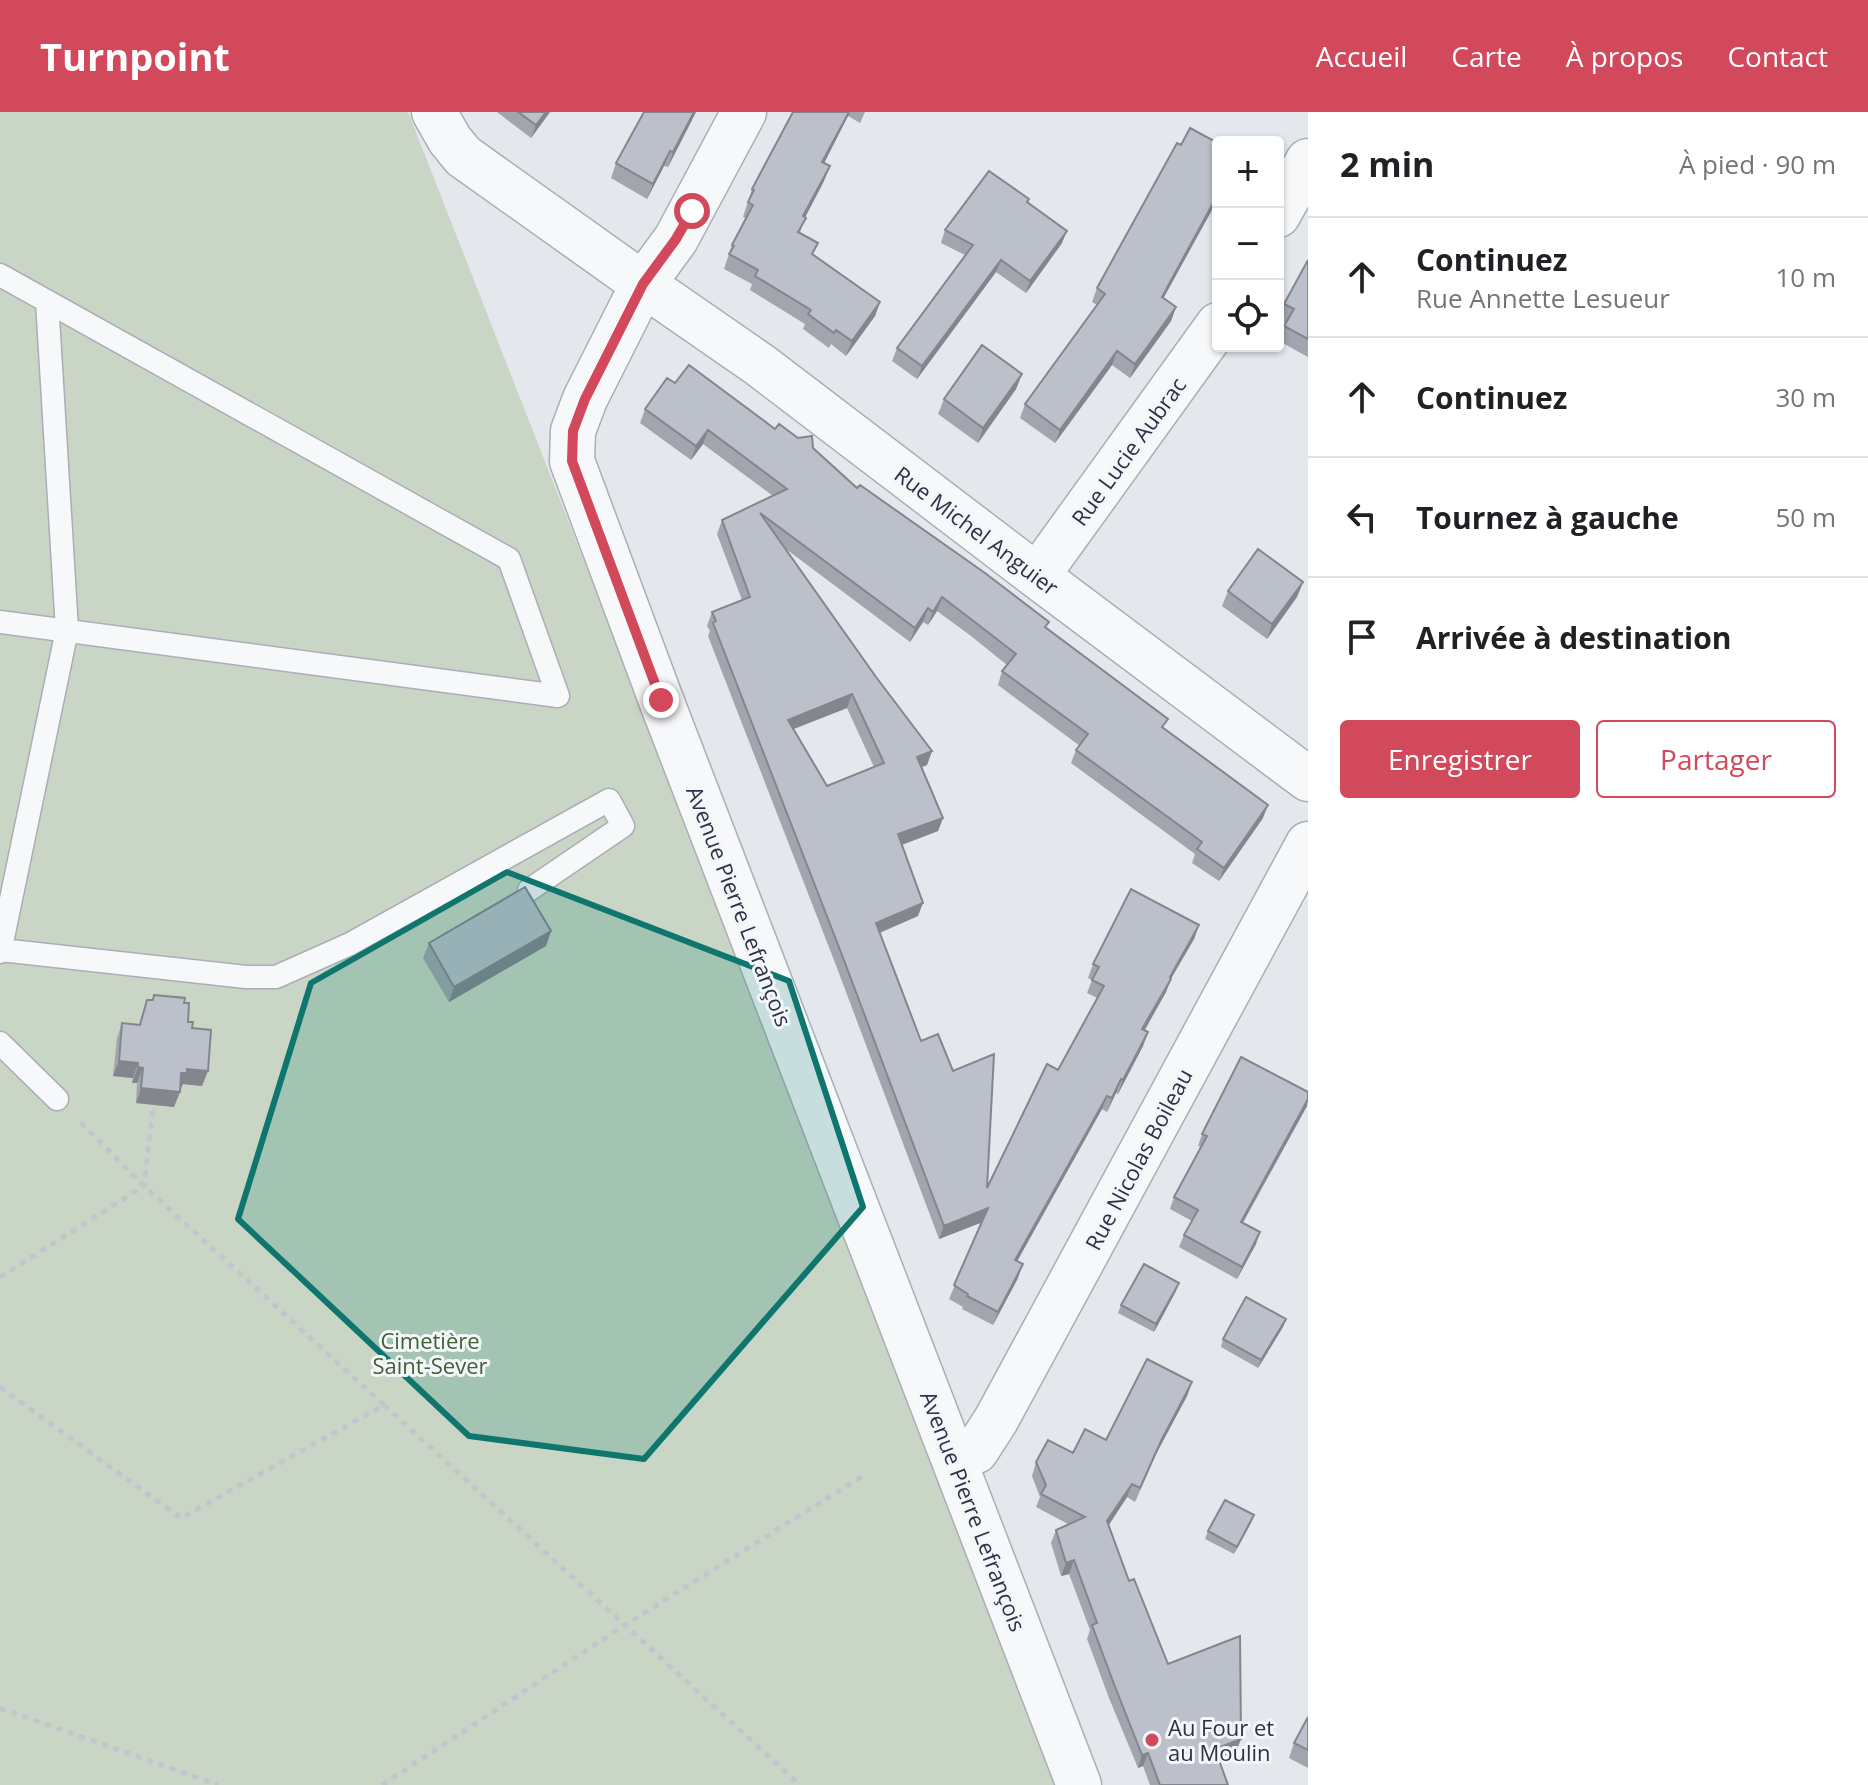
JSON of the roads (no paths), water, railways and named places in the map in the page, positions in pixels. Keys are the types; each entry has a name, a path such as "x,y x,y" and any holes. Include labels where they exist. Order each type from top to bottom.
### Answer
{"street":[{"path":"434,112 463,156 643,284"},
{"name":"Avenue Pierre Lefrançois","path":"744,112 676,239 643,284 585,399 573,431 572,461 672,729 1079,1785"},
{"path":"1282,208 1308,161"},
{"name":"Rue Michel Anguier","path":"643,284 760,365 1308,779"},
{"name":"Rue Lucie Aubrac","path":"1037,576 1212,335"},
{"name":"Rue Nicolas Boileau","path":"954,1458 976,1451 996,1420 1308,844"}],"lane":[{"path":"0,275 509,559 558,696 0,622"},
{"path":"47,301 67,630 1,951 246,977 276,977 350,944 609,800 623,826 529,890"},
{"path":"0,1043 57,1099"}],"place":[{"name":"Au Four et au Moulin","path":"1152,1740"}],"park label":[{"name":"Cimetière Saint-Sever","path":"430,1352"}]}
